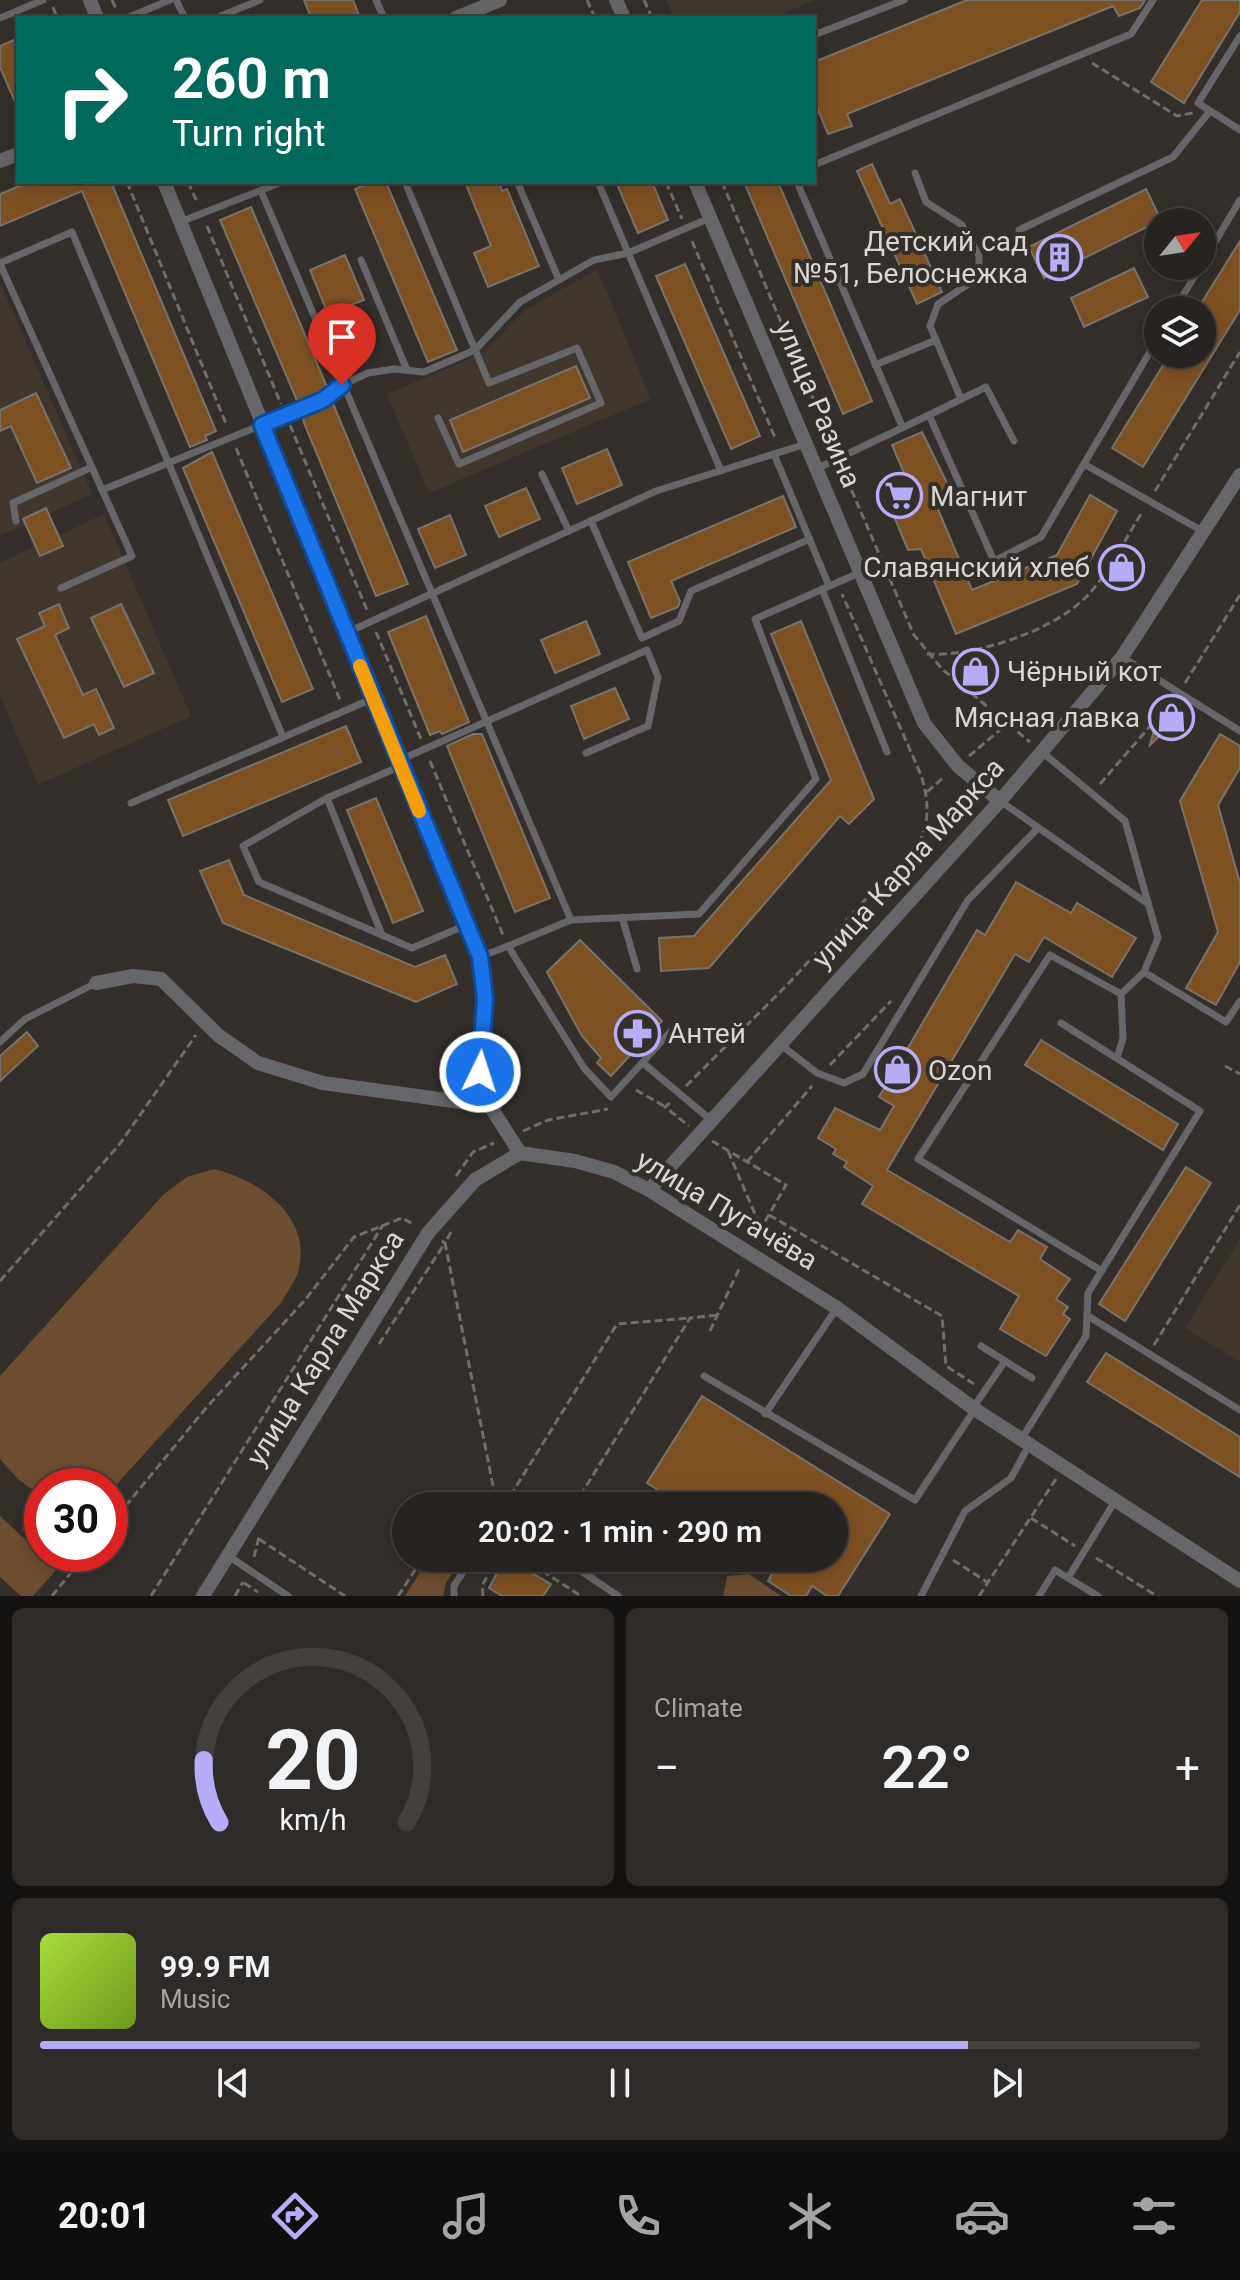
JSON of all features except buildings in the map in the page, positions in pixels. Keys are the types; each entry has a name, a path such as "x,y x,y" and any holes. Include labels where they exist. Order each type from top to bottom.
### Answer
{"street":[{"path":"461,16 500,0"},
{"path":"165,184 480,957 485,999 480,1072 490,1106 520,1153"},
{"name":"улица Разина","path":"696,184 924,723 958,766 1000,801"},
{"name":"улица Карла Маркса","path":"649,1190 1000,801 1122,657 1240,475"},
{"path":"96,983 133,976 161,979 204,1022 258,1063 323,1083 490,1106"},
{"name":"улица Карла Маркса","path":"203,1596 428,1233 475,1180 492,1167 520,1153"},
{"name":"улица Пугачёва","path":"520,1153 575,1161 614,1172 649,1190 837,1308 974,1408 1240,1581"}],"lane":[{"path":"0,18 43,0"},
{"path":"132,16 173,0"},
{"path":"221,16 260,0"},
{"path":"816,34 904,0"},
{"path":"816,164 1082,57 1131,34 1153,0"},
{"path":"1240,36 1198,103 1240,130"},
{"path":"1019,230 1173,157 1210,111"},
{"path":"915,173 926,202 962,225 979,256 979,270 973,281 938,304 930,326 961,399"},
{"path":"180,222 277,184"},
{"path":"406,184 489,383 577,348 601,403 459,464 438,418"},
{"path":"599,184 721,471"},
{"path":"798,184 902,426"},
{"path":"519,186 559,280"},
{"path":"261,191 571,920"},
{"path":"1216,240 1240,200"},
{"path":"102,490 323,400 342,385 368,373 424,372 475,350 520,302 594,260 628,253 710,218"},
{"path":"61,588 132,556 0,263 72,232 283,737"},
{"path":"361,260 407,370"},
{"path":"875,365 936,340"},
{"path":"929,415 994,561 1041,537 1144,362"},
{"path":"818,468 986,387 1014,441"},
{"path":"347,632 656,491 808,444"},
{"path":"778,453 887,752"},
{"path":"1084,464 1204,532"},
{"path":"16,521 13,503 92,467"},
{"path":"542,474 569,531"},
{"path":"591,521 642,638 679,621 691,591 810,539"},
{"path":"480,957 571,920 699,914 816,779 755,619 861,572"},
{"path":"466,925 412,948 259,882 243,846 327,798 425,749 647,650 658,677 648,726 586,753"},
{"path":"1122,657 1240,731"},
{"path":"131,803 374,698"},
{"path":"1042,752 1125,821 1158,938 1144,972 1121,994 1123,1038 1117,1058"},
{"path":"327,798 382,935"},
{"path":"1000,801 1148,904"},
{"path":"781,1045 821,1075 844,1083 863,1074 968,900 1038,828"},
{"path":"622,917 637,969"},
{"path":"508,946 584,1068 611,1097 671,1031"},
{"path":"1102,1271 918,1159 1050,955 1121,994"},
{"path":"1144,972 1226,1022 1240,1001"},
{"path":"2,1040 25,1019 96,983"},
{"path":"921,1596 965,1511 1011,1478 1026,1441 1086,1336 1088,1293 1200,1111 1061,1023"},
{"path":"0,1029 2,1040"},
{"path":"643,1063 711,1120"},
{"path":"765,1414 837,1308"},
{"path":"1088,1316 1240,1410"},
{"path":"981,1346 1032,1378"},
{"path":"704,1376 915,1500 1005,1361"},
{"path":"1068,1578 1116,1499"},
{"path":"227,1555 288,1596"},
{"path":"1039,1596 1055,1570 1098,1596"},
{"path":"454,1596 454,1586 463,1572"},
{"path":"583,1572 618,1596"}],"path":[{"path":"1082,57 1177,116 1210,111"},
{"path":"189,184 508,946"},
{"path":"667,184 778,453"},
{"path":"723,184 914,635 927,654 1042,752"},
{"path":"927,654 970,652 1055,620 1086,598 1240,352"},
{"path":"710,1331 748,1251 786,1185 698,1134 665,1107 808,963 921,839 927,824 927,792 921,775 829,586"},
{"path":"747,1162 821,1075 893,999"},
{"path":"0,1281 119,1145 204,1022"},
{"path":"1225,1066 1240,1074"},
{"path":"728,1151 761,1229"},
{"path":"1149,1353 1240,1205"},
{"path":"769,1215 942,1316 946,1366 985,1391"},
{"path":"128,1503 206,1408 305,1300 354,1237 402,1218 428,1233"},
{"path":"151,1596 383,1225"},
{"path":"452,1230 445,1243 494,1492"},
{"path":"513,1492 617,1324 718,1315"},
{"path":"583,1492 690,1318"},
{"path":"979,1596 1059,1475"},
{"path":"259,1539 345,1596"},
{"path":"943,1554 988,1582"},
{"path":"235,1596 250,1569"},
{"path":"52,1596 71,1572"},
{"path":"398,1596 414,1572"},
{"path":"483,1596 482,1585 490,1572"},
{"path":"541,1578 544,1572 581,1596"}],"shaded area":[{"path":"666,0 816,0 777,16 673,16"},
{"path":"597,269 651,399 429,493 387,394 482,354 525,310"},
{"path":"0,282 92,494 0,536"},
{"path":"104,514 191,716 38,785 0,695 0,563"},
{"path":"214,1169 232,1174 249,1182 280,1205 299,1236 301,1255 297,1275 281,1303 128,1472 128,1468 24,1468 24,1484 0,1459 0,1376 164,1194 187,1177"},
{"path":"1240,1239 1240,1362 1185,1328"},
{"path":"0,1516 24,1538 24,1572 54,1572 33,1596 21,1596 0,1577"},
{"path":"420,1572 453,1572 443,1596 405,1596"},
{"path":"749,1574 781,1596 723,1596 727,1576"}],"slow traffic":[{"path":"360,666 419,811"}],"place":[{"name":"Детский сад №51, Белоснежка","path":"1059,257"},
{"name":"Магнит","path":"899,496"},
{"name":"Славянский хлеб","path":"1121,567"},
{"name":"Чёрный кот","path":"976,671"},
{"name":"Мясная лавка","path":"1171,717"},
{"name":"Антей","path":"637,1033"},
{"name":"Ozon","path":"897,1070"}],"route":[{"path":"342,385 323,400 262,425 480,957 485,999 480,1072"}]}
